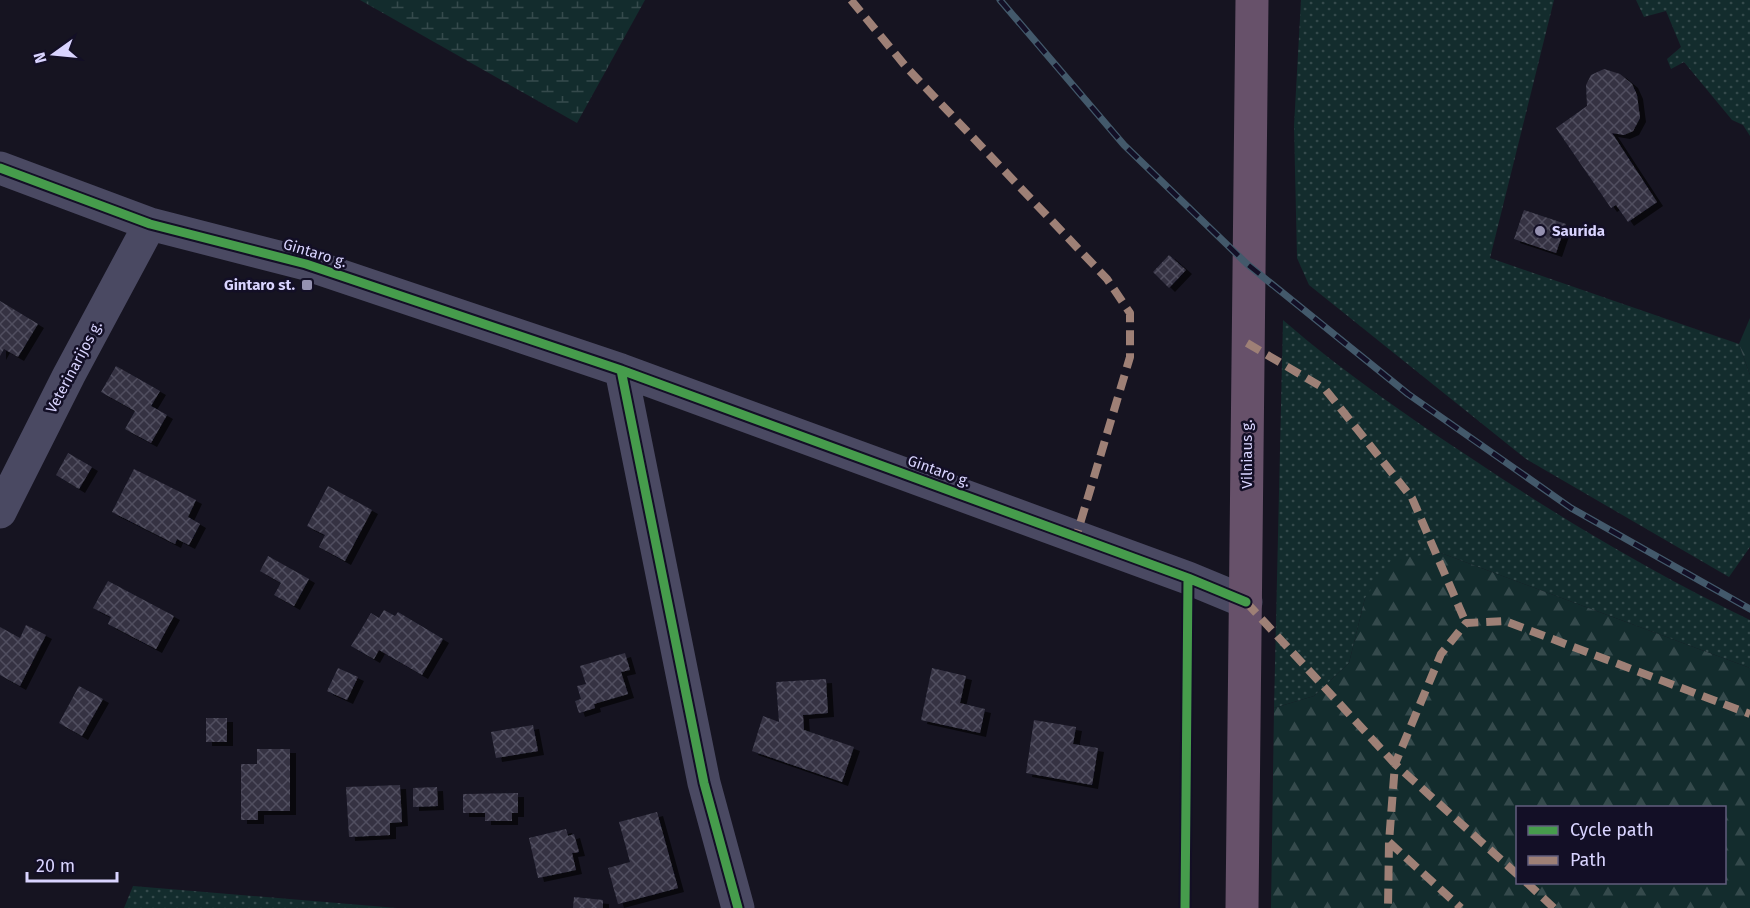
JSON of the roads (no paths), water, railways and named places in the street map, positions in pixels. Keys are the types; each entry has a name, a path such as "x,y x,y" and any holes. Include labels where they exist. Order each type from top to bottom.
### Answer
{"highway":[{"name":"Vilniaus g.","path":"1242,908 1247,264 1252,0"}],"street":[{"name":"Gintaro g.","path":"0,168 150,224 306,264 621,370 1188,578 1246,602"},
{"name":"Veterinarijos g.","path":"0,512 69,375 150,224"},
{"path":"621,370 704,783 738,908"}],"railway":[{"path":"1000,0 1124,145 1247,264 1408,394 1571,508 1750,609"}],"place":[{"name":"Saurida","path":"1540,231"},
{"name":"Gintaro st.","path":"307,285"}]}
